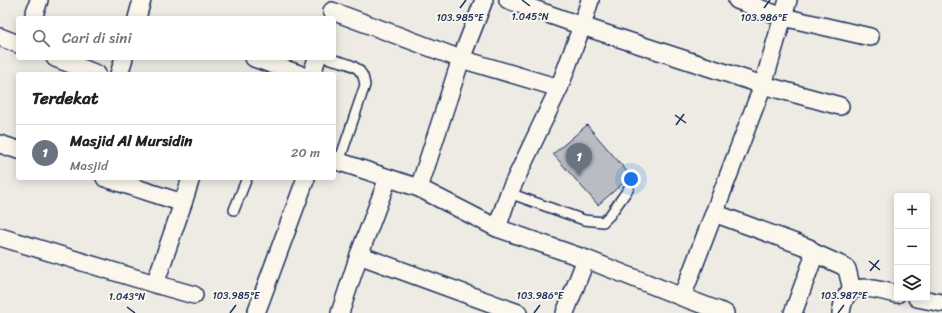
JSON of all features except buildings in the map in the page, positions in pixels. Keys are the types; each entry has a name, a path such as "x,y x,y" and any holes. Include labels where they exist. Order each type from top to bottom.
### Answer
{"street":[{"path":"34,16 39,0"},
{"path":"419,188 461,59 484,0"},
{"path":"508,0 582,26 763,84 840,106"},
{"path":"497,228 508,193 559,88 590,0"},
{"path":"737,0 783,17 870,37"},
{"path":"682,298 763,84 788,0"},
{"path":"333,10 461,59 559,88"},
{"path":"0,37 16,43"},
{"path":"60,60 92,72"},
{"path":"120,72 123,60"},
{"path":"260,60 293,72"},
{"path":"313,72 316,60"},
{"path":"0,144 16,149"},
{"path":"336,161 419,188 497,228 586,259 682,298 725,313"},
{"path":"340,313 359,255 388,178"},
{"path":"111,180 183,203"},
{"path":"155,284 190,180"},
{"path":"256,313 305,180"},
{"path":"714,213 809,248 812,252 841,265 847,269 852,290"},
{"path":"0,237 194,295"},
{"path":"793,313 813,259 812,252"},
{"path":"359,255 518,313"},
{"path":"565,313 586,259"},
{"path":"841,313 847,294 852,290 864,288 894,293"},
{"path":"930,301 942,303"}],"lane":[{"path":"333,60 357,68 362,74 365,85 336,161"},
{"path":"234,210 245,180"},
{"path":"508,193 584,220 603,222 610,215 629,188"}],"place":[{"name":"Masjid Al Mursidin","path":"579,176"}]}
